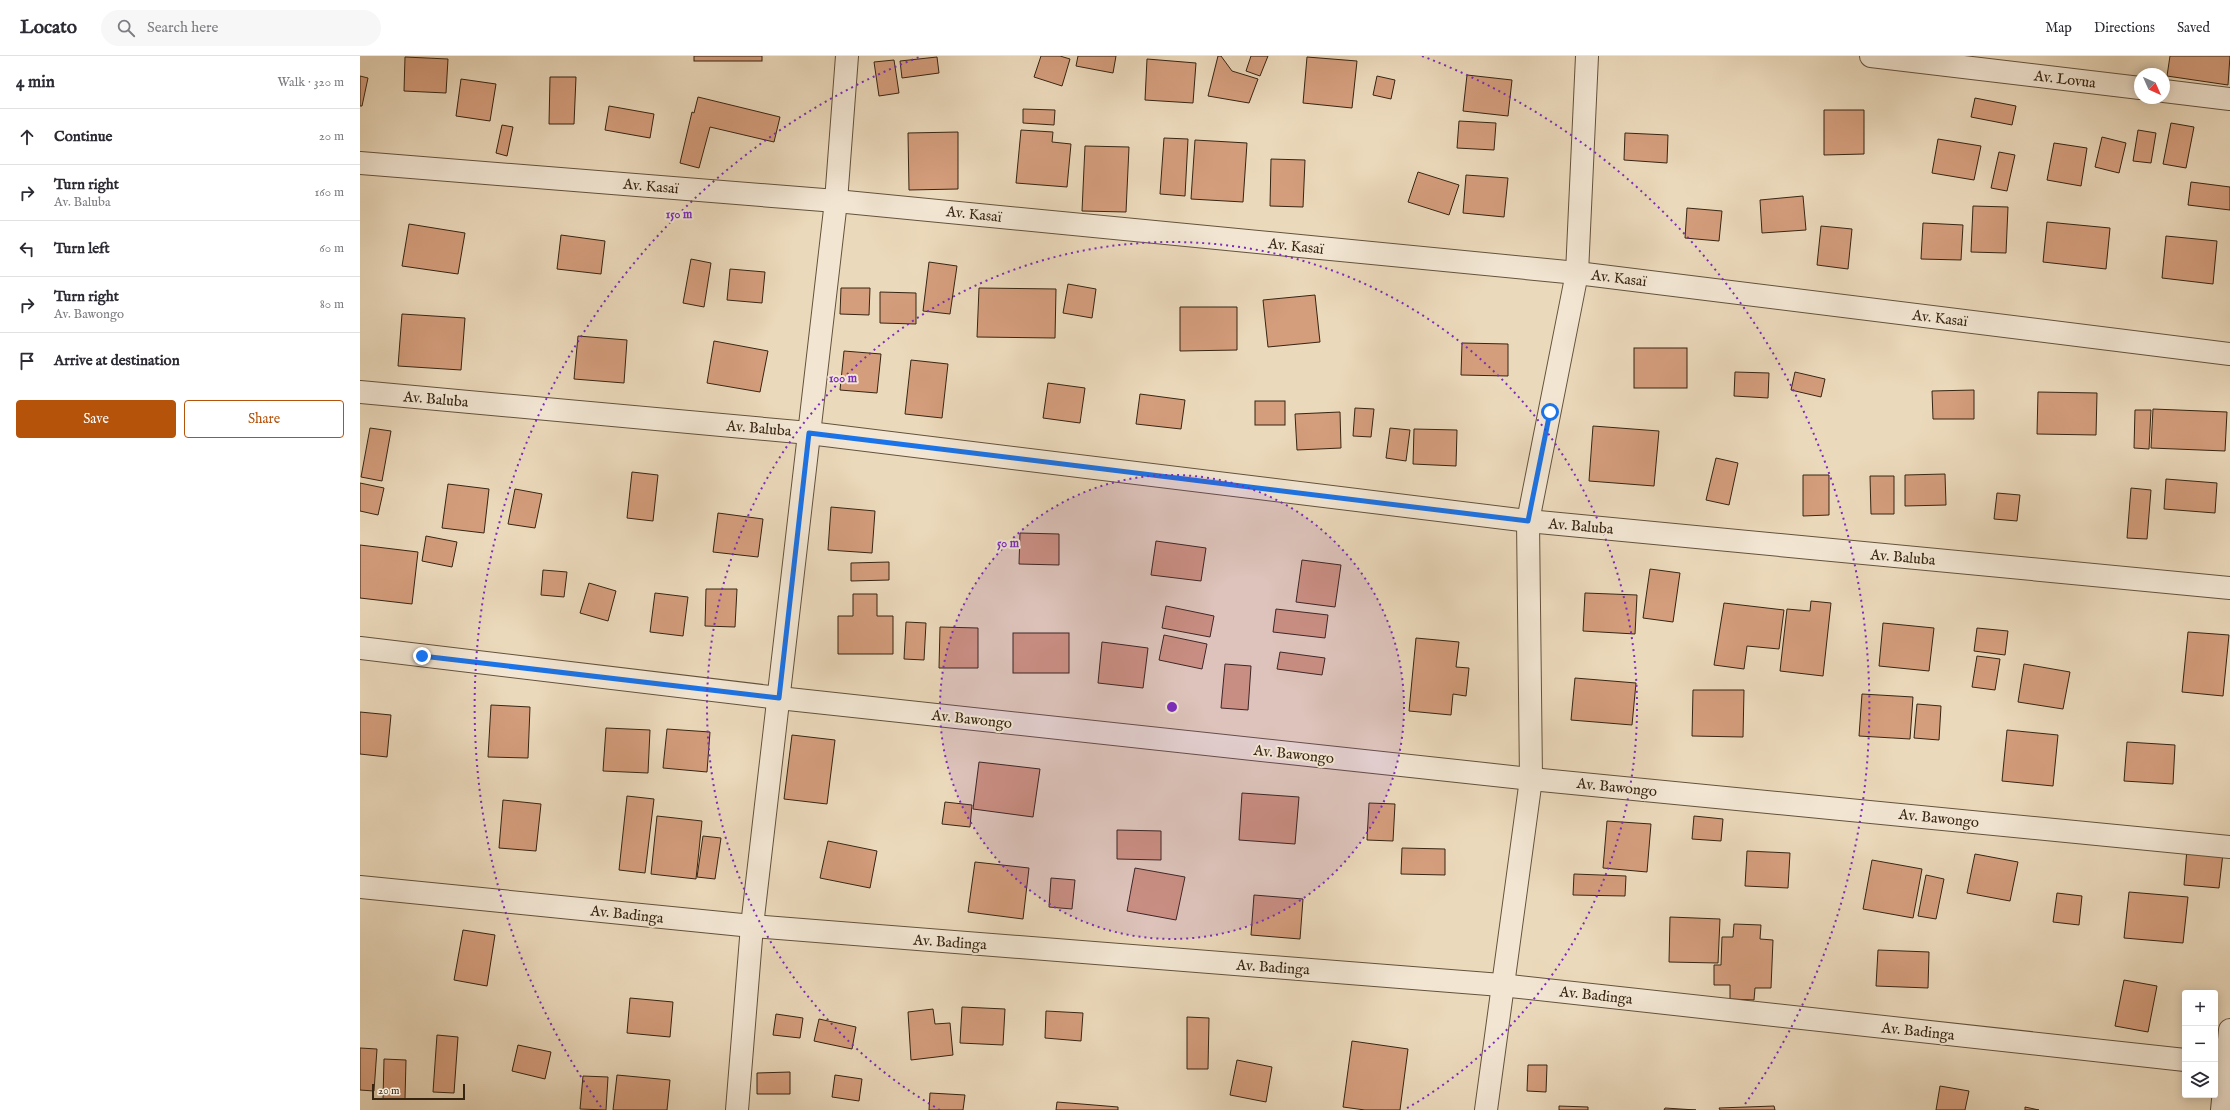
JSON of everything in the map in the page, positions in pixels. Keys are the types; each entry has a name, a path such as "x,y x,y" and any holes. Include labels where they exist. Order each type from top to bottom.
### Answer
{"street":[{"path":"737,1110 752,926 836,200 847,56"},
{"path":"1486,1110 1501,985 1530,779 1528,521 1577,273 1587,56"},
{"name":"Av. Lovua","path":"1871,56 2134,87"},
{"path":"2170,92 2230,99"},
{"name":"Av. Kasaï","path":"360,163 836,200 1577,273 2230,354"},
{"name":"Av. Baluba","path":"360,392 809,433 1528,521 2230,588"},
{"name":"Av. Bawongo","path":"360,648 779,698 1530,779 2230,846"},
{"name":"Av. Badinga","path":"360,887 752,926 1501,985 2182,1060"},
{"path":"2222,1110 2224,1065 2230,1030"}],"building":[{"path":"694,56 762,56 762,61 694,61"},
{"path":"1041,56 1060,56 1070,59 1062,86 1034,77"},
{"path":"1078,56 1116,56 1113,73 1076,66"},
{"path":"1218,56 1221,56 1232,71 1258,79 1249,103 1208,96"},
{"path":"1251,56 1268,56 1260,76 1246,71"},
{"path":"2170,56 2230,56 2228,85 2170,76 2170,68 2168,68"},
{"path":"405,57 448,59 446,93 404,91"},
{"path":"937,57 939,73 902,78 900,61"},
{"path":"1307,57 1357,61 1352,108 1303,103"},
{"path":"1147,59 1196,63 1193,103 1145,100"},
{"path":"894,60 899,93 879,96 874,62"},
{"path":"1467,75 1512,80 1508,116 1463,111"},
{"path":"360,76 368,78 362,106 360,106"},
{"path":"1377,76 1395,80 1391,99 1373,95"},
{"path":"550,77 576,77 574,124 549,124"},
{"path":"461,79 496,84 490,121 456,116"},
{"path":"698,97 780,117 774,142 710,127 699,168 680,163 692,112 694,113"},
{"path":"1975,98 2016,106 2012,125 1971,117"},
{"path":"609,106 654,114 650,138 605,130"},
{"path":"1023,109 1055,110 1054,125 1023,123"},
{"path":"1824,110 1864,110 1864,154 1824,155"},
{"path":"1459,121 1496,123 1494,150 1457,148"},
{"path":"2171,123 2194,127 2186,168 2163,164"},
{"path":"502,125 513,127 507,156 496,153"},
{"path":"1021,130 1053,132 1052,142 1071,144 1067,187 1016,183"},
{"path":"2138,130 2156,133 2151,163 2133,161"},
{"path":"958,132 958,189 909,190 908,133"},
{"path":"1625,133 1668,135 1667,163 1624,160"},
{"path":"2102,137 2126,143 2119,173 2095,167"},
{"path":"1164,138 1188,139 1185,196 1160,194"},
{"path":"1938,139 1981,146 1974,180 1932,173"},
{"path":"1195,140 1247,143 1243,202 1191,199"},
{"path":"2054,143 2087,148 2081,186 2047,180"},
{"path":"1085,146 1129,147 1126,212 1082,211"},
{"path":"1999,152 2015,155 2007,191 1991,188"},
{"path":"1271,159 1305,160 1303,207 1270,206"},
{"path":"1418,172 1459,185 1449,215 1408,202"},
{"path":"1466,175 1508,178 1504,217 1463,213"},
{"path":"2191,182 2230,187 2230,210 2188,205"},
{"path":"1803,196 1806,230 1762,233 1760,200"},
{"path":"1973,206 2008,207 2006,253 1971,252"},
{"path":"1687,208 1722,211 1719,241 1685,238"},
{"path":"2047,222 2110,228 2106,269 2043,262"},
{"path":"1923,223 1963,225 1961,260 1921,259"},
{"path":"409,224 465,233 458,274 402,266"},
{"path":"1821,226 1852,229 1848,269 1817,265"},
{"path":"561,235 605,241 601,274 557,269"},
{"path":"2166,236 2217,241 2213,284 2162,278"},
{"path":"691,259 711,263 704,307 683,303"},
{"path":"929,262 957,266 950,314 923,311"},
{"path":"730,269 765,272 762,303 727,300"},
{"path":"1068,284 1096,289 1092,318 1063,313"},
{"path":"841,288 870,288 869,315 840,314"},
{"path":"979,288 1056,289 1055,338 977,337"},
{"path":"880,292 916,293 916,324 880,323"},
{"path":"1315,295 1320,342 1268,347 1263,300"},
{"path":"1180,307 1237,307 1237,350 1180,351"},
{"path":"402,314 465,318 461,370 398,366"},
{"path":"578,336 627,340 624,383 574,379"},
{"path":"714,341 768,351 760,392 707,383"},
{"path":"1462,343 1508,344 1508,376 1461,375"},
{"path":"1634,348 1687,348 1687,388 1634,388"},
{"path":"844,351 881,354 877,393 840,390"},
{"path":"911,360 948,364 942,418 905,414"},
{"path":"1735,372 1769,373 1768,398 1734,396"},
{"path":"1795,372 1825,379 1821,397 1791,390"},
{"path":"1048,383 1085,388 1080,423 1043,418"},
{"path":"1974,390 1974,419 1933,419 1932,391"},
{"path":"2038,392 2097,393 2096,435 2037,434"},
{"path":"1140,394 1185,400 1181,429 1136,424"},
{"path":"1255,401 1285,401 1285,425 1255,425"},
{"path":"1355,408 1374,409 1371,437 1353,436"},
{"path":"2153,409 2227,412 2225,451 2151,448"},
{"path":"2135,410 2151,410 2149,449 2134,448"},
{"path":"1340,412 1341,448 1297,450 1295,414"},
{"path":"1593,426 1659,431 1654,486 1589,481"},
{"path":"370,428 391,431 382,481 361,477"},
{"path":"1390,428 1410,430 1406,461 1386,458"},
{"path":"1414,429 1457,430 1456,466 1413,464"},
{"path":"1716,458 1738,463 1729,505 1706,500"},
{"path":"632,472 658,475 653,521 627,518"},
{"path":"1945,474 1946,505 1905,506 1905,475"},
{"path":"1803,475 1829,475 1829,515 1803,516"},
{"path":"1870,476 1894,476 1894,514 1871,514"},
{"path":"2166,479 2217,483 2215,513 2164,509"},
{"path":"360,483 384,488 378,515 360,511"},
{"path":"448,484 489,489 484,533 442,528"},
{"path":"2131,488 2151,490 2147,539 2127,538"},
{"path":"515,489 542,494 535,528 508,524"},
{"path":"1997,493 2020,495 2017,521 1994,519"},
{"path":"831,507 875,511 872,553 828,550"},
{"path":"718,513 763,519 758,557 713,552"},
{"path":"1020,533 1059,534 1059,565 1019,564"},
{"path":"426,536 457,542 452,567 422,561"},
{"path":"1156,541 1206,548 1201,581 1151,575"},
{"path":"360,545 418,552 412,604 360,598"},
{"path":"1302,560 1341,565 1335,607 1296,602"},
{"path":"889,562 889,580 851,581 851,563"},
{"path":"1650,569 1680,573 1673,622 1643,618"},
{"path":"543,570 567,572 564,597 541,595"},
{"path":"589,583 616,591 608,621 580,613"},
{"path":"706,589 737,589 735,627 705,626"},
{"path":"655,593 688,597 683,636 650,632"},
{"path":"1585,593 1637,595 1635,634 1583,631"},
{"path":"853,594 877,594 877,616 893,616 893,654 838,654 838,616 853,616"},
{"path":"1811,601 1831,603 1823,676 1780,671 1787,609 1810,611"},
{"path":"1724,603 1784,610 1779,649 1747,646 1744,669 1714,665"},
{"path":"1166,606 1214,616 1210,637 1162,628"},
{"path":"1276,609 1328,615 1325,638 1273,632"},
{"path":"906,622 926,623 924,660 904,659"},
{"path":"1883,623 1934,628 1929,671 1879,666"},
{"path":"940,627 978,628 978,668 939,668"},
{"path":"1977,628 2008,631 2005,655 1974,651"},
{"path":"2188,632 2229,635 2223,696 2182,692"},
{"path":"1013,633 1069,633 1069,673 1013,673"},
{"path":"1164,635 1207,644 1202,669 1159,660"},
{"path":"1416,638 1459,642 1456,667 1469,668 1466,696 1453,694 1451,715 1409,711"},
{"path":"1102,642 1148,648 1143,688 1098,683"},
{"path":"1280,652 1325,658 1322,675 1277,669"},
{"path":"1977,656 2000,659 1995,690 1972,687"},
{"path":"1225,664 1251,666 1248,710 1221,708"},
{"path":"2024,664 2070,672 2063,709 2018,702"},
{"path":"1575,678 1636,683 1632,725 1571,720"},
{"path":"1693,690 1744,690 1743,737 1692,736"},
{"path":"1862,694 1913,697 1910,739 1859,736"},
{"path":"1917,704 1941,706 1939,740 1914,738"},
{"path":"491,705 530,707 528,758 488,757"},
{"path":"360,712 391,715 387,757 360,754"},
{"path":"606,728 650,730 648,773 603,771"},
{"path":"667,729 710,732 707,772 663,768"},
{"path":"2007,730 2058,735 2053,786 2002,781"},
{"path":"792,735 835,740 827,804 784,799"},
{"path":"2127,742 2175,745 2173,784 2124,781"},
{"path":"979,762 1040,769 1033,817 973,809"},
{"path":"1242,793 1299,797 1295,844 1239,840"},
{"path":"627,796 654,799 645,873 619,870"},
{"path":"503,800 541,804 536,851 499,848"},
{"path":"945,802 972,805 970,827 942,824"},
{"path":"1369,803 1395,804 1393,841 1367,840"},
{"path":"657,816 702,821 696,879 651,874"},
{"path":"1694,816 1723,819 1721,841 1692,839"},
{"path":"1607,821 1651,824 1647,872 1603,868"},
{"path":"1117,830 1161,831 1161,860 1117,859"},
{"path":"703,836 721,838 715,879 697,877"},
{"path":"828,841 877,851 870,888 820,878"},
{"path":"1402,848 1445,849 1445,875 1401,874"},
{"path":"2187,849 2223,853 2219,888 2184,885"},
{"path":"1747,851 1790,853 1788,888 1745,886"},
{"path":"1975,854 2018,862 2010,901 1967,893"},
{"path":"1872,860 1922,869 1913,918 1863,909"},
{"path":"975,862 1029,868 1023,919 968,912"},
{"path":"1135,868 1185,877 1176,920 1127,911"},
{"path":"1574,874 1626,876 1625,896 1573,895"},
{"path":"1926,875 1944,879 1936,919 1918,916"},
{"path":"1051,878 1075,880 1072,909 1049,907"},
{"path":"2129,892 2188,897 2183,943 2124,938"},
{"path":"2057,893 2082,896 2079,925 2053,922"},
{"path":"1254,895 1303,899 1300,939 1251,935"},
{"path":"1670,917 1720,919 1718,963 1669,962"},
{"path":"1734,924 1761,925 1760,939 1773,940 1771,988 1755,988 1754,1000 1730,999 1730,985 1714,985 1714,965 1721,965 1722,937 1733,937"},
{"path":"463,930 495,935 487,986 454,980"},
{"path":"1878,950 1929,952 1928,988 1876,986"},
{"path":"2124,980 2157,986 2148,1032 2115,1026"},
{"path":"630,998 673,1002 670,1037 627,1033"},
{"path":"962,1007 1005,1009 1003,1045 960,1043"},
{"path":"933,1009 935,1024 950,1023 953,1055 911,1060 908,1012"},
{"path":"1046,1011 1083,1013 1081,1041 1045,1038"},
{"path":"776,1014 803,1018 800,1038 773,1035"},
{"path":"1187,1017 1209,1018 1208,1069 1187,1069"},
{"path":"819,1019 856,1027 852,1049 814,1041"},
{"path":"437,1035 458,1037 454,1093 433,1092"},
{"path":"1352,1041 1408,1049 1400,1110 1365,1110 1343,1107"},
{"path":"518,1045 551,1052 545,1079 512,1071"},
{"path":"360,1048 377,1049 374,1091 360,1090"},
{"path":"384,1059 406,1060 405,1099 383,1099"},
{"path":"1237,1060 1272,1067 1266,1102 1230,1095"},
{"path":"1528,1065 1547,1065 1546,1092 1527,1091"},
{"path":"790,1072 790,1094 757,1094 757,1073"},
{"path":"617,1075 670,1080 667,1110 613,1110"},
{"path":"835,1075 862,1079 859,1101 832,1097"},
{"path":"583,1076 608,1077 606,1110 580,1109"},
{"path":"1940,1086 1969,1091 1965,1110 1936,1110"},
{"path":"930,1093 965,1095 963,1110 929,1110"},
{"path":"1057,1102 1118,1107 1118,1110 1056,1110"},
{"path":"1559,1106 1588,1107 1588,1110 1559,1110"},
{"path":"1774,1106 1775,1110 1720,1110 1719,1108"},
{"path":"2025,1107 2039,1110 2025,1110"},
{"path":"1665,1108 1696,1110 1664,1110"}],"route":[{"path":"422,656 779,698 809,433 1528,521 1550,412"}]}
